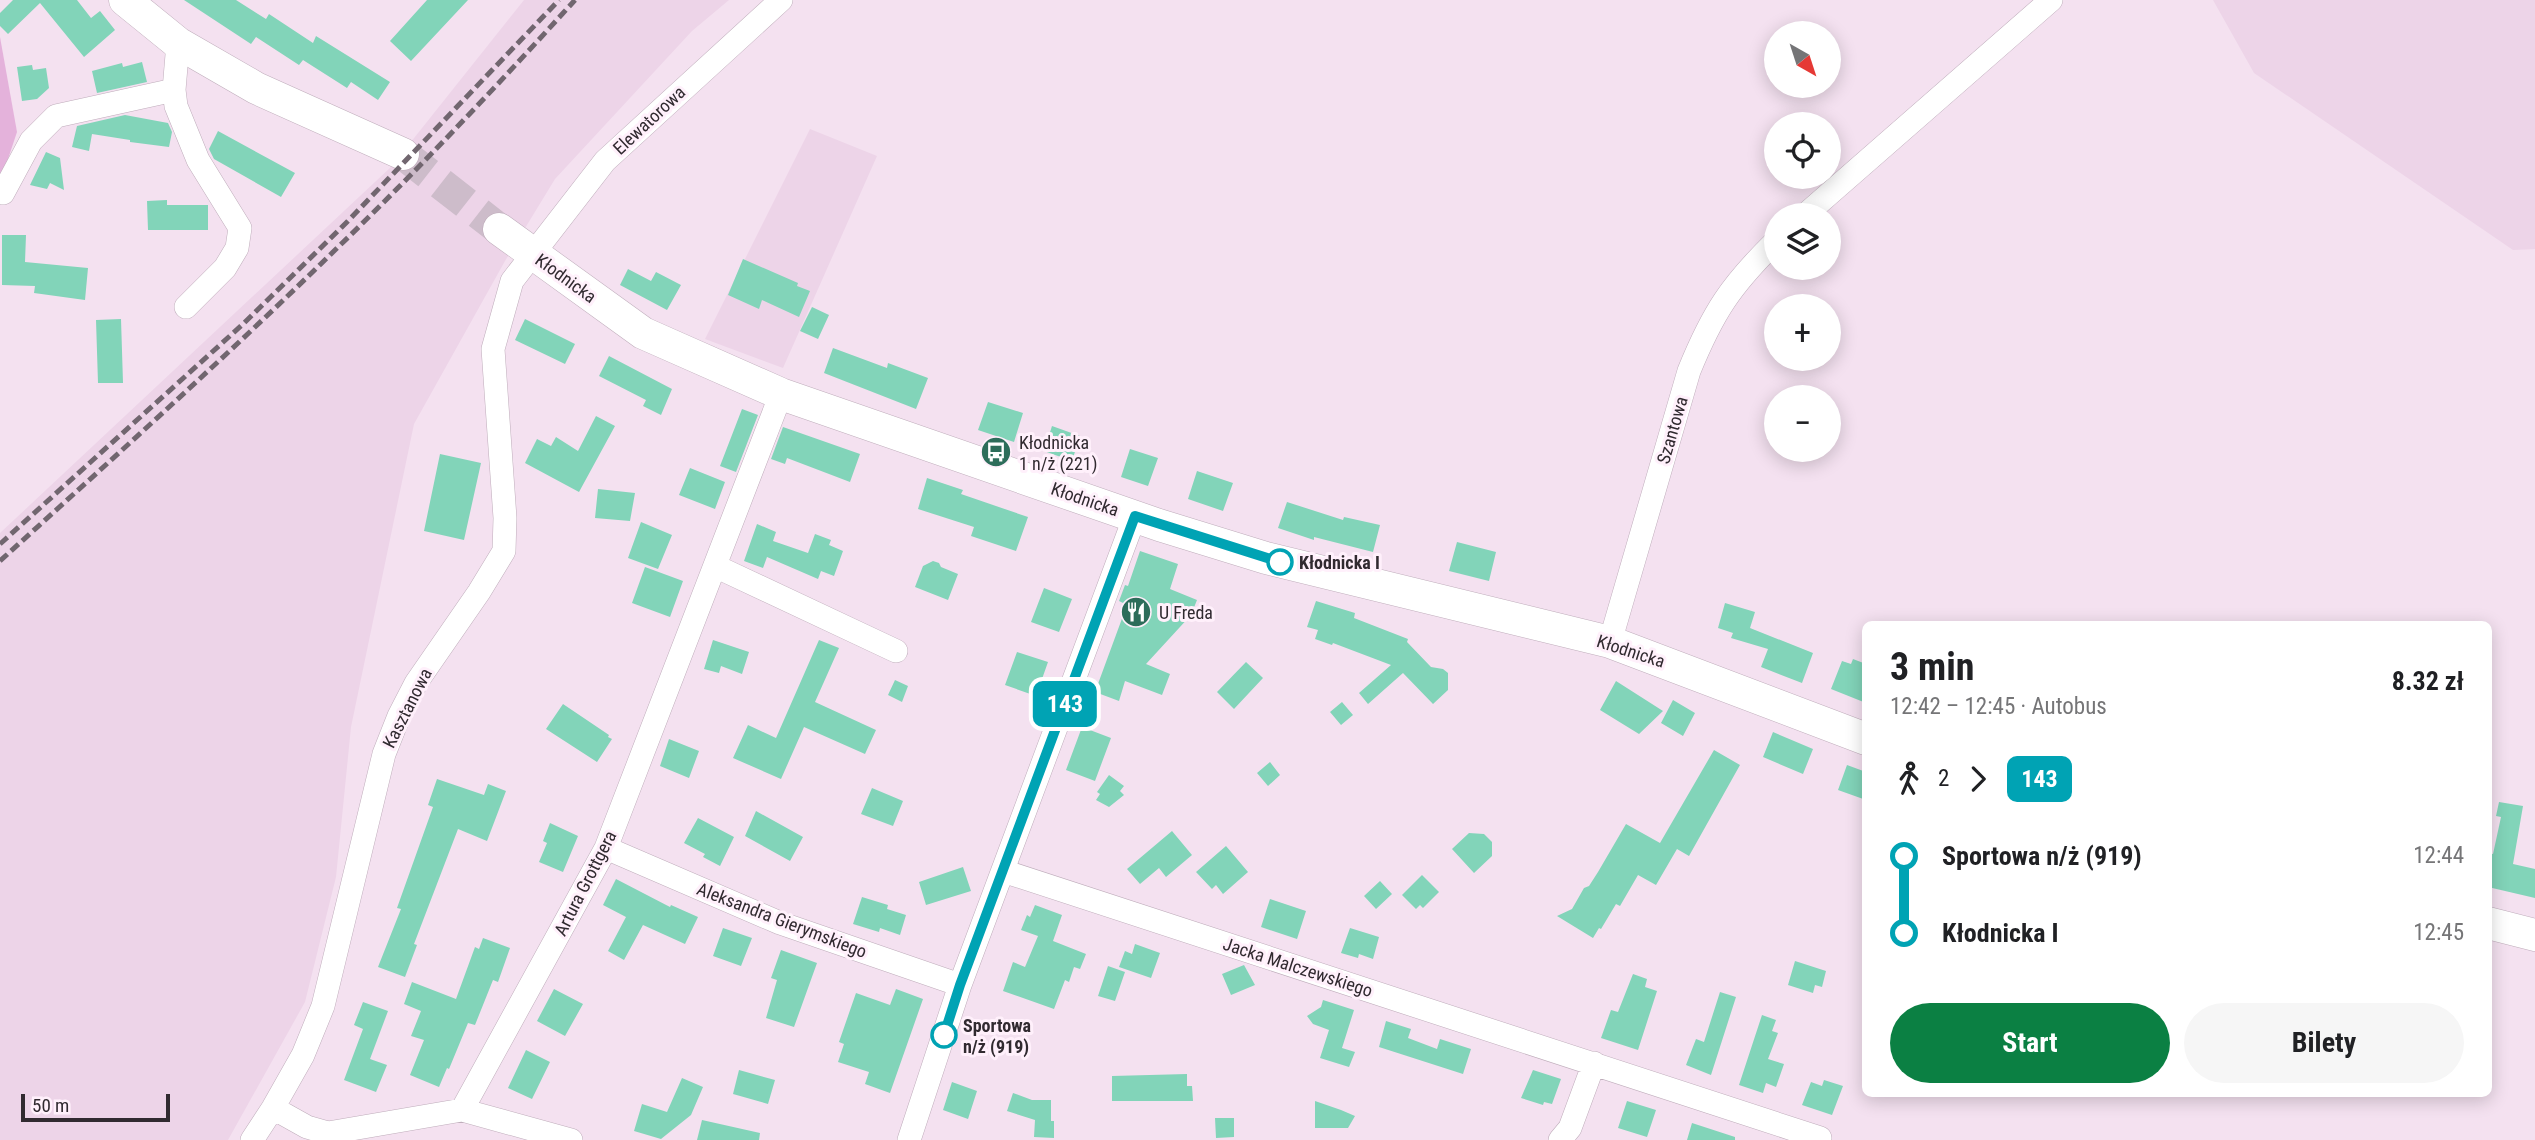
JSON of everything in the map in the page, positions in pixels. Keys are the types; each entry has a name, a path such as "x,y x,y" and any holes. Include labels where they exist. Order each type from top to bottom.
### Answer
{"main road":[{"path":"125,0 178,43 270,95 403,155"},
{"name":"Kłodnicka","path":"499,229 643,333 781,394 1135,516 1266,558 1610,642 1862,737"},
{"path":"2492,924 2535,935"}],"street":[{"name":"Elewatorowa","path":"533,254 605,161 781,0"},
{"path":"1819,203 2051,0"},
{"path":"178,43 174,90 176,106 198,160 240,229 237,248 225,268 186,307"},
{"path":"3,193 31,141 56,117 174,90"},
{"name":"Szantowa","path":"1610,642 1689,371 1706,328 1745,271 1764,253"},
{"name":"Kasztanowa","path":"252,1140 303,1055 323,1006 384,754 399,716 416,683 504,551 505,518 494,349 512,281 533,254"},
{"name":"Artura Grottgera","path":"462,1110 606,848 781,394"},
{"path":"909,1140 960,985 1135,516"},
{"path":"715,566 896,651"},
{"name":"Aleksandra Gierymskiego","path":"606,848 780,923 960,985"},
{"name":"Jacka Malczewskiego","path":"1003,872 1822,1139"},
{"path":"1560,1140 1570,1128 1594,1063"},
{"path":"273,1108 329,1137 462,1110 571,1140"}],"shaded area":[{"path":"524,0 729,0 692,31 555,179 505,261 414,424 351,727 336,877 305,1002 228,1140 0,1140 0,533 391,167"},
{"path":"2213,0 2535,0 2535,249 2513,250 2254,73"},
{"path":"0,37 17,132 0,183"},
{"path":"810,129 877,156 783,368 705,339"}],"building":[{"path":"13,0 77,0 91,18 100,11 115,30 84,57 40,3 8,34 0,26 0,13"},
{"path":"184,0 236,0 266,19 269,14 313,43 316,36 390,82 378,100 351,82 347,88 303,60 299,65 256,37 251,44"},
{"path":"427,0 468,0 411,61 390,41"},
{"path":"142,62 147,82 97,93 92,71 122,63 123,67"},
{"path":"32,65 33,70 46,68 49,88 37,99 22,101 17,67"},
{"path":"125,115 168,123 172,132 169,147 92,134 89,151 72,147 77,126"},
{"path":"218,131 295,173 281,197 214,159 209,149"},
{"path":"46,152 60,158 64,190 50,183 47,189 30,185"},
{"path":"167,200 167,205 208,205 208,230 148,230 147,201"},
{"path":"2,235 26,235 25,262 88,268 85,300 34,293 35,286 2,285"},
{"path":"743,259 810,291 799,317 762,300 759,309 728,295"},
{"path":"628,269 651,281 656,272 681,285 667,310 620,285"},
{"path":"812,307 829,315 818,339 800,331"},
{"path":"121,319 123,383 98,383 96,320"},
{"path":"525,319 575,344 565,364 515,340"},
{"path":"833,348 887,368 888,363 928,378 916,409 824,373"},
{"path":"609,356 672,389 661,415 643,406 646,400 599,376"},
{"path":"988,402 1023,413 1014,442 978,430"},
{"path":"742,409 758,415 736,472 720,466"},
{"path":"596,416 615,426 579,492 525,463 537,439 551,446 556,437 578,451"},
{"path":"1052,426 1080,436 1072,461 1044,451"},
{"path":"783,427 860,454 850,482 787,458 785,464 771,459"},
{"path":"1130,449 1158,458 1148,486 1121,477"},
{"path":"440,454 481,463 464,540 424,531"},
{"path":"690,468 725,482 715,509 679,495"},
{"path":"1197,471 1233,483 1223,511 1188,499"},
{"path":"927,478 963,490 961,494 1028,517 1016,551 971,536 974,527 918,509"},
{"path":"598,489 635,493 630,521 595,518"},
{"path":"1287,502 1343,520 1344,517 1380,525 1373,552 1314,537 1314,540 1278,528"},
{"path":"641,522 672,535 658,569 628,558"},
{"path":"757,524 776,532 773,541 808,553 815,534 831,540 829,545 843,551 834,576 821,571 818,579 767,557 763,568 744,561"},
{"path":"1457,542 1496,552 1489,581 1449,571"},
{"path":"1140,551 1178,564 1170,589 1197,600 1191,615 1146,664 1170,674 1162,695 1125,681 1119,701 1095,692 1127,605 1119,601 1125,585 1128,586"},
{"path":"933,561 958,574 948,600 915,587 923,566"},
{"path":"645,567 683,581 670,617 632,603"},
{"path":"1044,588 1072,599 1059,632 1031,622"},
{"path":"1316,601 1355,613 1354,618 1408,639 1407,642 1431,667 1443,669 1448,673 1448,690 1433,704 1403,673 1368,704 1359,693 1391,665 1315,639 1318,630 1307,627"},
{"path":"1725,603 1755,612 1750,628 1813,653 1802,683 1761,667 1768,649 1731,638 1733,633 1718,628"},
{"path":"713,640 749,652 742,674 721,666 719,673 704,669"},
{"path":"819,640 839,648 815,702 876,730 865,754 804,727 781,779 733,758 748,725 776,738"},
{"path":"1017,652 1048,662 1036,696 1005,685"},
{"path":"1853,659 1862,662 1862,701 1831,689 1842,661 1851,664"},
{"path":"1246,662 1263,678 1234,709 1217,692"},
{"path":"895,680 908,686 902,702 888,695"},
{"path":"1616,681 1663,711 1639,734 1600,710"},
{"path":"1673,700 1695,713 1683,736 1661,723"},
{"path":"1342,702 1353,715 1341,725 1330,712"},
{"path":"563,704 612,739 597,762 546,729"},
{"path":"1082,727 1111,738 1095,781 1066,770"},
{"path":"1773,732 1813,749 1803,774 1763,757"},
{"path":"669,739 699,751 689,778 660,766"},
{"path":"1714,750 1740,765 1689,856 1677,849 1656,885 1638,875 1620,906 1616,904 1593,938 1557,916 1572,909 1584,888 1589,886 1598,872 1626,824 1660,843"},
{"path":"1270,762 1280,775 1268,786 1257,773"},
{"path":"1847,765 1862,771 1862,799 1838,790"},
{"path":"1109,775 1124,786 1120,791 1124,795 1109,807 1096,800 1100,794 1097,792"},
{"path":"437,779 484,795 488,784 506,791 487,841 458,829 414,944 417,945 405,977 378,967 401,909 397,908 433,807 428,805"},
{"path":"872,788 903,801 893,826 861,814"},
{"path":"2499,802 2523,806 2513,864 2535,869 2535,898 2492,888 2492,854 2501,817 2496,816"},
{"path":"756,811 803,837 790,861 745,836"},
{"path":"698,818 734,837 720,866 684,843"},
{"path":"550,823 578,836 563,872 539,862 547,843 543,841"},
{"path":"1172,831 1192,855 1166,877 1159,868 1140,884 1127,869"},
{"path":"1469,833 1484,834 1492,842 1492,856 1474,873 1452,849"},
{"path":"1226,846 1248,872 1223,894 1216,885 1212,889 1196,872"},
{"path":"963,867 971,891 926,905 919,882"},
{"path":"1422,875 1439,892 1423,908 1420,905 1416,909 1402,895"},
{"path":"616,879 670,907 671,905 698,917 685,944 643,925 624,960 608,951 626,917 603,905"},
{"path":"1380,881 1392,894 1376,909 1364,896"},
{"path":"862,897 888,905 887,909 906,915 900,935 880,928 879,932 853,924"},
{"path":"1270,899 1306,911 1297,939 1261,927"},
{"path":"1035,905 1062,915 1053,941 1086,954 1080,969 1074,967 1069,982 1065,980 1054,1009 1003,991 1013,962 1025,967 1038,936 1021,930"},
{"path":"723,928 752,938 741,966 713,956"},
{"path":"1350,928 1379,937 1373,959 1359,954 1358,958 1341,953"},
{"path":"483,938 510,948 498,982 493,980 475,1025 468,1023 439,1087 410,1075 424,1040 411,1036 421,1011 404,1004 412,982 456,999 475,947 479,949"},
{"path":"1135,944 1160,953 1151,978 1119,967 1125,951 1132,954"},
{"path":"781,950 817,963 794,1027 766,1018 777,980 771,978"},
{"path":"1795,961 1826,971 1822,987 1815,985 1813,993 1788,985"},
{"path":"1244,965 1255,985 1231,995 1222,974"},
{"path":"1108,966 1125,972 1115,1001 1098,996"},
{"path":"1633,974 1647,979 1645,987 1657,991 1638,1050 1601,1038 1611,1010 1618,1012"},
{"path":"554,989 583,1004 565,1036 537,1021"},
{"path":"896,989 923,999 890,1093 865,1084 869,1072 838,1062 844,1044 839,1042 856,993 890,1005"},
{"path":"1720,992 1736,997 1711,1075 1686,1065 1696,1039 1704,1042"},
{"path":"1323,1000 1354,1010 1342,1048 1355,1052 1349,1067 1320,1058 1329,1030 1313,1024 1307,1016 1321,1007"},
{"path":"363,1002 388,1011 370,1059 387,1065 376,1092 344,1080 363,1029 354,1025"},
{"path":"1762,1015 1776,1020 1772,1031 1778,1033 1768,1059 1784,1064 1776,1087 1766,1083 1763,1093 1739,1085"},
{"path":"1386,1021 1411,1029 1408,1038 1437,1049 1440,1039 1471,1049 1463,1074 1379,1047"},
{"path":"526,1050 550,1062 532,1099 508,1088"},
{"path":"739,1070 775,1080 768,1104 733,1094"},
{"path":"1533,1070 1561,1079 1552,1104 1544,1102 1543,1105 1521,1098"},
{"path":"1187,1074 1187,1086 1192,1086 1193,1101 1112,1101 1112,1076"},
{"path":"682,1078 703,1087 691,1115 661,1139 634,1131 642,1104 667,1112"},
{"path":"1824,1080 1843,1086 1832,1115 1802,1105 1811,1082 1822,1086"},
{"path":"952,1082 977,1091 968,1119 943,1110"},
{"path":"1013,1093 1032,1100 1051,1100 1054,1138 1034,1137 1035,1120 1007,1111"},
{"path":"1315,1101 1355,1116 1348,1128 1315,1128"},
{"path":"1627,1101 1656,1110 1647,1137 1618,1128"},
{"path":"1215,1118 1234,1118 1234,1137 1216,1138"},
{"path":"702,1120 760,1133 759,1140 697,1140"},
{"path":"1692,1123 1735,1137 1735,1140 1687,1140"}],"tunnel":[{"path":"403,154 499,229"}],"railway":[{"path":"0,544 242,325 348,221 559,0"},
{"path":"0,561 210,369 333,252 456,128 575,0"}],"bus line":[{"name":"143","path":"944,1035 960,985 1135,516 1280,562"}],"place":[{"name":"Kłodnicka 1 n/ż (221)","path":"996,452"},
{"name":"Kłodnicka I","path":"1280,562"},
{"name":"U Freda","path":"1136,612"},
{"name":"Sportowa n/ż (919)","path":"944,1035"}]}
